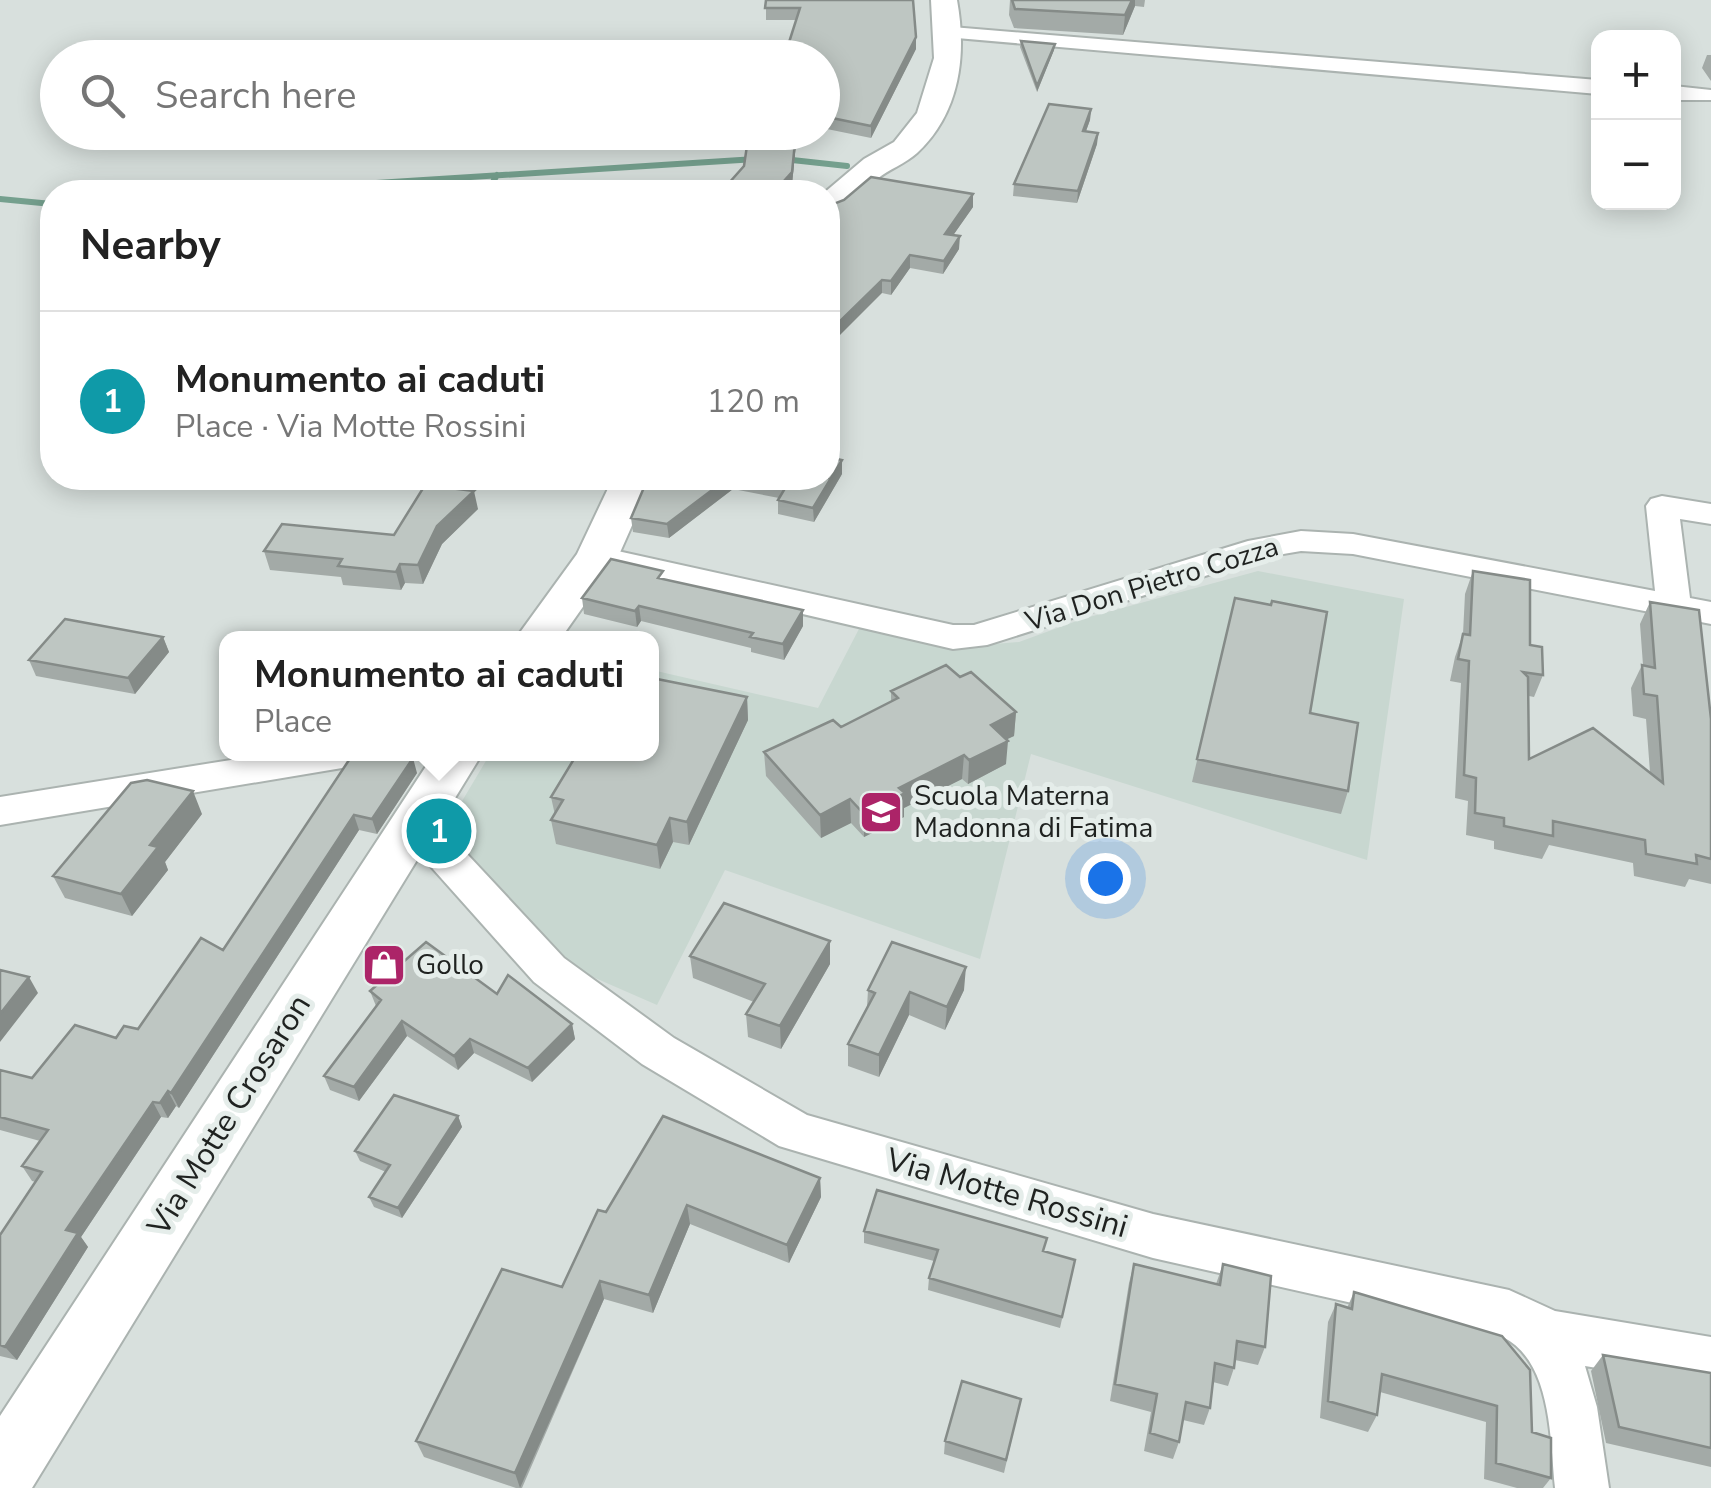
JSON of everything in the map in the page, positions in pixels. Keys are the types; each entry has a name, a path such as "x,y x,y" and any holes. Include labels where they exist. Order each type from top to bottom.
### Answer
{"street":[{"path":"840,197 876,166 907,147 931,116 947,71 952,33 944,0"},
{"path":"952,33 1591,85"},
{"path":"1681,94 1702,95"},
{"path":"543,631 596,557 627,490"},
{"path":"1674,605 1662,506 1711,514"},
{"name":"Via Don Pietro Cozza","path":"596,557 953,636 975,637 1260,548 1301,541 1352,544 1711,613"},
{"path":"0,812 306,761"},
{"name":"Via Motte Crosaron","path":"0,1477 453,761"},
{"name":"Via Motte Rossini","path":"414,822 549,970 658,1052 795,1132 1153,1236 1509,1314 1544,1334 1711,1362"},
{"path":"1544,1334 1574,1419 1582,1488"}],"shaded area":[{"path":"1258,571 1404,599 1367,860 1031,754 980,959 725,870 657,1005 586,974 551,949 439,840 486,761 659,761 659,672 818,708 861,625 971,646 1019,642 1082,619"}],"building":[{"path":"766,0 913,0 916,37 871,126 840,120 840,40 790,40 800,8 765,8"},
{"path":"1012,0 1132,0 1125,15 1015,9"},
{"path":"1021,41 1055,44 1037,86"},
{"path":"1049,104 1091,109 1083,131 1098,133 1078,191 1014,184"},
{"path":"746,150 794,150 792,172 785,180 732,180 744,166"},
{"path":"871,177 973,194 945,234 960,236 944,261 910,255 891,281 882,280 840,321 840,202"},
{"path":"422,490 474,491 437,526 418,565 400,564 396,572 338,566 342,559 264,551 282,524 394,535"},
{"path":"643,490 712,490 667,524 631,518"},
{"path":"784,490 824,490 813,508 778,500"},
{"path":"611,559 663,571 658,578 803,610 783,644 639,606 635,611 582,598"},
{"path":"1473,571 1530,580 1530,645 1542,647 1543,675 1523,672 1528,677 1529,759 1593,728 1663,783 1657,696 1644,694 1642,665 1655,668 1650,602 1699,610 1711,719 1711,859 1696,855 1697,864 1646,854 1645,840 1553,821 1553,836 1504,826 1504,818 1475,813 1476,778 1464,775 1469,661 1458,659 1463,634 1470,635"},
{"path":"1235,598 1327,612 1310,713 1358,723 1348,791 1197,759"},
{"path":"65,619 163,637 128,678 29,660"},
{"path":"946,665 960,677 971,672 1016,712 991,725 1008,741 969,760 964,755 899,788 905,793 864,814 850,799 820,815 764,752 833,720 841,727 898,698 891,691"},
{"path":"659,679 747,697 687,822 670,818 657,845 551,820 563,800 551,797 573,761 659,761"},
{"path":"348,761 411,761 372,819 354,815 171,1093 168,1091 160,1103 153,1102 66,1230 78,1233 5,1347 0,1345 0,1235 42,1172 22,1166 48,1130 0,1117 0,1070 32,1078 75,1025 116,1038 124,1026 138,1029 201,938 223,950"},
{"path":"147,780 193,791 150,845 158,847 121,894 53,876 131,783"},
{"path":"724,903 830,941 780,1026 746,1014 765,984 690,956"},
{"path":"426,942 497,994 508,975 572,1024 528,1068 470,1039 454,1056 402,1021 354,1087 324,1076 381,1000 370,991"},
{"path":"892,942 966,967 947,1007 910,992 879,1055 848,1044 875,993 868,990"},
{"path":"0,970 29,977 0,1014"},
{"path":"394,1095 458,1116 398,1208 369,1197 390,1165 355,1151"},
{"path":"663,1116 820,1178 787,1245 687,1205 649,1295 600,1281 515,1473 416,1441 502,1269 562,1287 598,1210 606,1212"},
{"path":"877,1190 1047,1238 1043,1251 1075,1260 1062,1317 929,1278 938,1250 864,1231"},
{"path":"1134,1264 1220,1285 1223,1264 1271,1276 1265,1347 1237,1341 1234,1368 1215,1363 1210,1408 1186,1402 1179,1442 1150,1433 1157,1394 1115,1384"},
{"path":"1354,1292 1502,1336 1530,1370 1532,1432 1551,1438 1551,1478 1496,1463 1497,1406 1382,1374 1377,1415 1328,1401 1336,1304 1352,1309"},
{"path":"1603,1355 1711,1373 1711,1448 1619,1427"},
{"path":"962,1381 1021,1399 1006,1460 945,1441"}],"waterway":[{"path":"497,175 756,159"},
{"path":"783,159 847,166"},
{"path":"424,180 497,175"},
{"path":"494,180 497,175"},
{"path":"0,199 40,203"}],"place":[{"name":"Scuola Materna Madonna di Fatima","path":"881,812"},
{"name":"Monumento ai caduti","path":"439,831"},
{"name":"Gollo","path":"384,965"}]}
